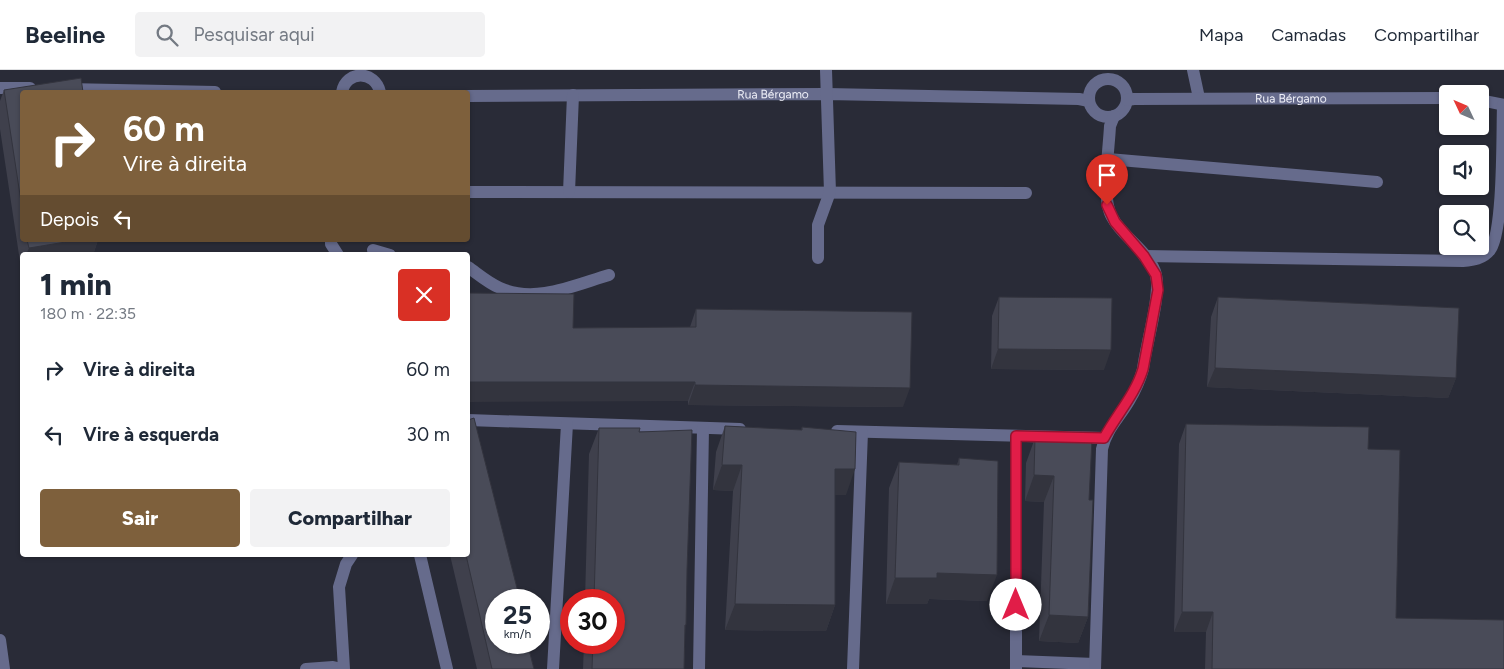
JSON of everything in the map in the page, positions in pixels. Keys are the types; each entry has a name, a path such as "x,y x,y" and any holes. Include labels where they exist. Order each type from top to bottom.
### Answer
{"street":[{"path":"818,258 818,225 830,192 826,70"},
{"path":"1192,70 1199,98"},
{"path":"342,90 347,81 361,72 374,80 379,90"},
{"path":"1102,79 1114,80 1123,86 1129,98 1125,107 1110,120 1093,111 1086,98 1095,84 1102,79"},
{"path":"0,88 39,89"},
{"path":"59,89 105,90"},
{"name":"Rua Bérgamo","path":"470,96 827,94 1086,98"},
{"path":"569,192 573,96"},
{"name":"Rua Bérgamo","path":"1129,98 1439,98"},
{"path":"1144,256 1462,261 1481,258 1491,249 1497,237 1502,216 1504,105 1489,102"},
{"path":"1016,436 1016,665 1095,666 1102,450 1104,438 1129,402 1139,381 1158,290 1154,270 1110,215 1106,195 1110,120"},
{"path":"1108,159 1377,182"},
{"path":"470,192 1026,193"},
{"path":"470,268 500,288 520,294 548,293 608,276"},
{"path":"470,420 752,429"},
{"path":"553,669 567,424"},
{"path":"699,669 702,428"},
{"path":"822,431 1104,438"},
{"path":"852,669 862,432"},
{"path":"306,669 334,667 343,669 338,588 346,564 351,557"},
{"path":"420,557 447,669"},
{"path":"0,640 4,669"}],"building":[{"path":"81,78 83,90 20,90 20,195 4,90"},
{"path":"28,242 66,242 29,248"},
{"path":"470,293 574,294 573,328 696,327 696,309 912,312 910,388 695,385 695,382 470,382"},
{"path":"999,297 1112,298 1111,350 998,349"},
{"path":"1218,297 1459,308 1456,378 1215,368"},
{"path":"474,418 517,589 485,589 485,638 466,557 470,557 470,419"},
{"path":"1186,424 1369,427 1368,449 1400,450 1396,618 1504,620 1504,669 1212,669 1213,612 1182,612"},
{"path":"725,426 802,430 802,427 856,432 855,469 835,469 835,605 735,604 742,465 722,465"},
{"path":"599,428 640,428 639,432 692,430 684,669 592,669 593,654 625,654 625,589 594,589"},
{"path":"1035,438 1092,439 1089,500 1093,500 1088,617 1049,615 1054,476 1034,475"},
{"path":"959,458 998,461 997,575 937,573 937,578 895,578 899,462 959,465"},
{"path":"489,654 530,654 534,669 492,669"}],"route":[{"path":"1016,605 1016,436 1104,438 1129,402 1143,369 1158,290 1156,275 1151,264 1110,215 1107,205"}]}
